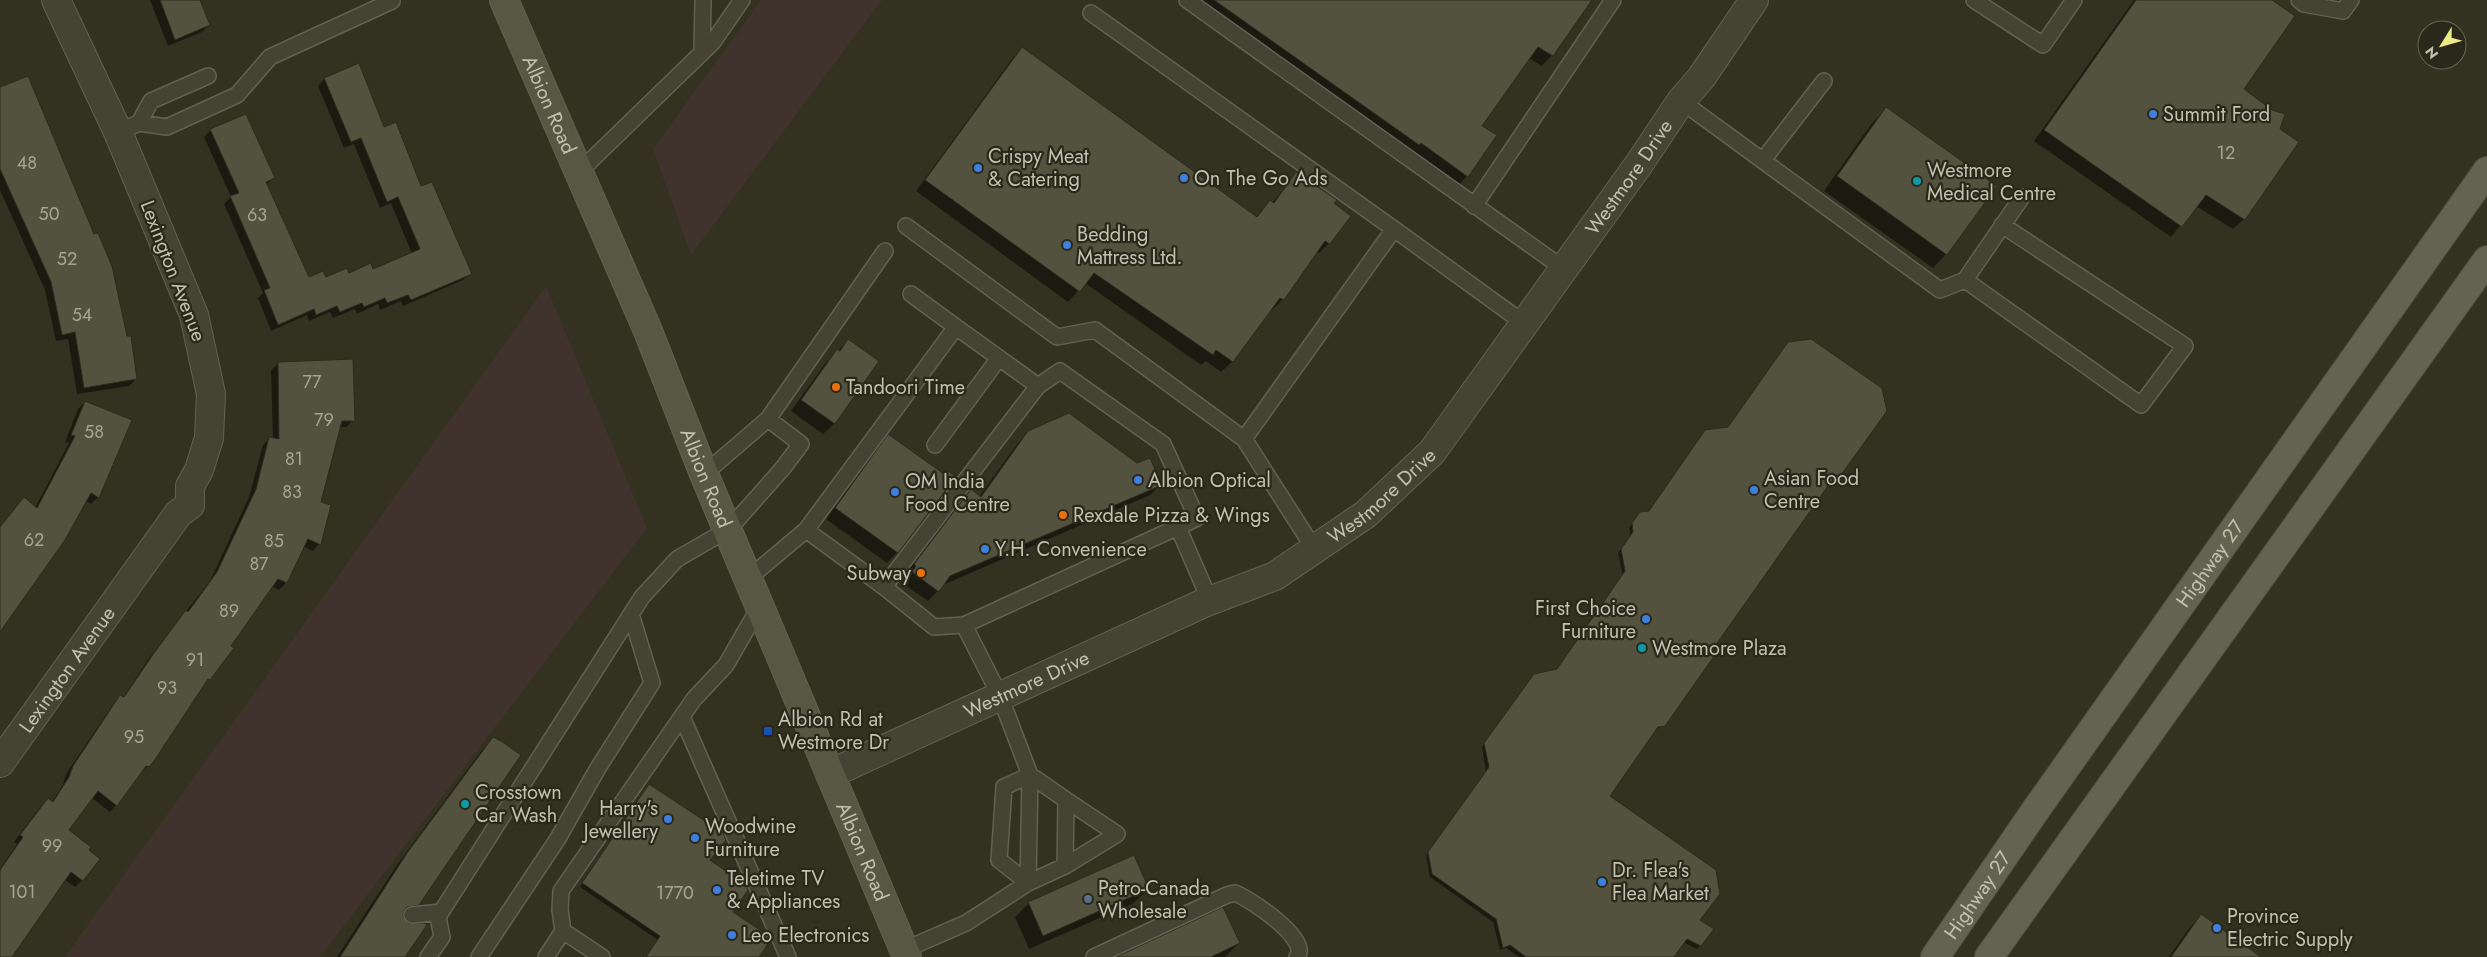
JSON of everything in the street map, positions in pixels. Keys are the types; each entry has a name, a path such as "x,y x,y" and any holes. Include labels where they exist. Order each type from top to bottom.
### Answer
{"main road":[{"name":"Albion Road","path":"504,0 648,331 704,474 729,529 905,953"},
{"name":"Highway 27","path":"1935,957 2035,811 2487,171"},
{"path":"1989,957 2487,260"}],"street":[{"name":"Lexington Avenue","path":"0,763 178,514 190,505 190,486 199,470 209,438 211,394 194,315 128,127 56,0"},
{"name":"Westmore Drive","path":"830,774 1210,601 1276,576 1366,514 1432,452 1564,270 1681,101 1701,78 1754,0"}],"lane":[{"path":"702,53 703,0"},
{"path":"579,172 713,42 742,0"},
{"path":"1187,0 1564,270"},
{"path":"1474,206 1613,0"},
{"path":"1974,0 2043,45 2074,0"},
{"path":"2299,0 2304,4 2343,11 2351,0"},
{"path":"128,127 167,127 237,95 270,57 392,1"},
{"path":"1092,14 1525,324"},
{"path":"128,127 151,101 208,76"},
{"path":"1763,160 1824,82"},
{"path":"1681,101 1940,290 1965,280 2022,197"},
{"path":"1965,280 2141,405 2185,346 2002,225"},
{"path":"906,226 1057,337 1095,330 1244,439 1315,550"},
{"path":"1244,439 1394,229"},
{"path":"704,474 768,419 885,251"},
{"path":"912,294 1038,386"},
{"path":"749,578 806,530 956,326"},
{"path":"935,445 999,358"},
{"path":"806,530 884,587 934,627 964,625 1197,518 1163,444 1060,371 1038,386 884,587"},
{"path":"428,957 442,937 438,917 642,597 678,560 729,529 783,468 801,444 768,419"},
{"path":"1178,526 1210,601"},
{"path":"546,957 563,931 560,910 561,891 694,699 726,664 760,606"},
{"path":"479,957 557,840 598,768 652,684 631,614"},
{"path":"964,625 1000,696 1030,775 1028,883"},
{"path":"682,717 788,957"},
{"path":"905,953 966,923 1028,883 1065,866 1117,834 1030,775"},
{"path":"1028,883 999,860 1004,787 1030,775"},
{"path":"1065,866 1066,800"},
{"path":"1094,957 1227,894 1235,893 1292,933 1299,946 1300,954 1297,957"},
{"path":"412,915 442,912"},
{"path":"563,931 602,957"}],"shaded area":[{"path":"761,0 882,0 691,255 653,149"},
{"path":"546,286 647,528 320,957 65,957"}],"building":[{"path":"160,0 200,0 210,25 175,40"},
{"path":"1214,0 1592,0 1553,56 1538,47 1482,126 1497,135 1468,177 1421,143 1419,145"},
{"name":"Summit Ford","path":"2136,0 2272,0 2295,16 2244,89 2272,110 2285,114 2280,129 2299,142 2245,220 2206,195 2182,227 2044,130"},
{"path":"1022,47 1257,217 1270,200 1274,203 1296,172 1337,200 1334,203 1351,216 1330,244 1325,241 1284,300 1280,298 1233,362 1216,350 1213,355 1094,273 1080,292 925,180"},
{"path":"359,63 384,127 396,122 421,186 432,182 472,274 411,300 408,295 387,303 385,298 364,307 362,303 340,312 337,306 316,315 314,309 278,325 264,290 270,288 230,196 239,193 210,129 246,114 275,178 266,182 309,277 323,271 326,277 347,268 349,273 371,263 373,269 420,249 398,197 387,202 361,138 351,142 324,78"},
{"path":"28,76 94,234 98,233 112,266 127,336 131,336 137,379 84,388 75,332 62,335 51,282 0,169 0,87"},
{"name":"Westmore Medical Centre","path":"1886,107 1997,186 1947,255 1837,176"},
{"name":"Tandoori Time","path":"848,339 879,361 835,424 801,400 837,349 840,351"},
{"name":"Westmore Plaza","path":"1811,339 1882,388 1887,411 1836,482 1830,483 1713,649 1715,655 1665,726 1658,727 1610,796 1716,870 1720,894 1700,920 1714,929 1701,946 1687,939 1674,957 1526,957 1510,945 1503,948 1496,919 1432,874 1428,852 1489,767 1484,743 1534,674 1557,669 1625,571 1621,549 1633,532 1632,523 1640,512 1649,511 1705,430 1728,427 1788,342"},
{"path":"353,359 355,421 342,421 321,502 331,505 321,545 308,539 287,583 278,579 231,646 234,648 210,680 208,679 154,761 149,767 146,766 117,806 98,791 69,830 91,847 89,850 100,859 83,881 71,872 12,957 0,957 0,870 23,837 20,835 48,798 53,802 69,777 73,766 120,695 124,697 154,653 186,610 188,612 217,572 256,489 269,437 279,439 278,362"},
{"path":"85,401 132,420 99,498 91,493 65,540 0,632 0,527 24,497 37,508 75,436 71,435"},
{"path":"1069,413 1137,463 1150,458 1162,485 950,576 939,592 912,572 916,566 914,564 971,489 981,497 1028,431"},
{"name":"OM India Food Centre","path":"888,434 944,474 947,470 956,477 898,553 835,508"},
{"name":"Crosstown Car Wash","path":"493,737 521,755 419,905 407,907 404,911 403,916 408,923 424,923 427,925 405,957 340,957 407,853"},
{"path":"649,784 723,833 726,840 710,860 746,885 748,890 733,912 769,936 770,941 759,957 646,957 660,936 582,883"},
{"path":"1134,855 1149,889 1043,936 1028,902"},
{"path":"1223,907 1240,943 1211,957 1116,957"},
{"path":"2201,914 2261,957 2171,957"}],"place":[{"name":"Summit Ford","path":"2153,114"},
{"name":"Crispy Meat & Catering","path":"978,168"},
{"name":"On The Go Ads","path":"1184,178"},
{"name":"Westmore Medical Centre","path":"1917,181"},
{"name":"Bedding Mattress Ltd.","path":"1067,245"},
{"name":"Tandoori Time","path":"836,387"},
{"name":"Albion Optical","path":"1138,480"},
{"name":"Asian Food Centre","path":"1754,490"},
{"name":"OM India Food Centre","path":"895,492"},
{"name":"Rexdale Pizza & Wings","path":"1063,515"},
{"name":"Y.H. Convenience","path":"985,549"},
{"name":"Subway","path":"921,573"},
{"name":"First Choice Furniture","path":"1646,619"},
{"name":"Westmore Plaza","path":"1642,648"},
{"name":"Albion Rd at Westmore Dr","path":"768,731"},
{"name":"Crosstown Car Wash","path":"465,804"},
{"name":"Harry's Jewellery","path":"668,819"},
{"name":"Woodwine Furniture","path":"695,838"},
{"name":"Dr. Flea's Flea Market","path":"1602,882"},
{"name":"Teletime TV & Appliances","path":"717,890"},
{"name":"Petro-Canada Wholesale","path":"1088,899"},
{"name":"Province Electric Supply","path":"2217,928"},
{"name":"Leo Electronics","path":"732,935"}]}
